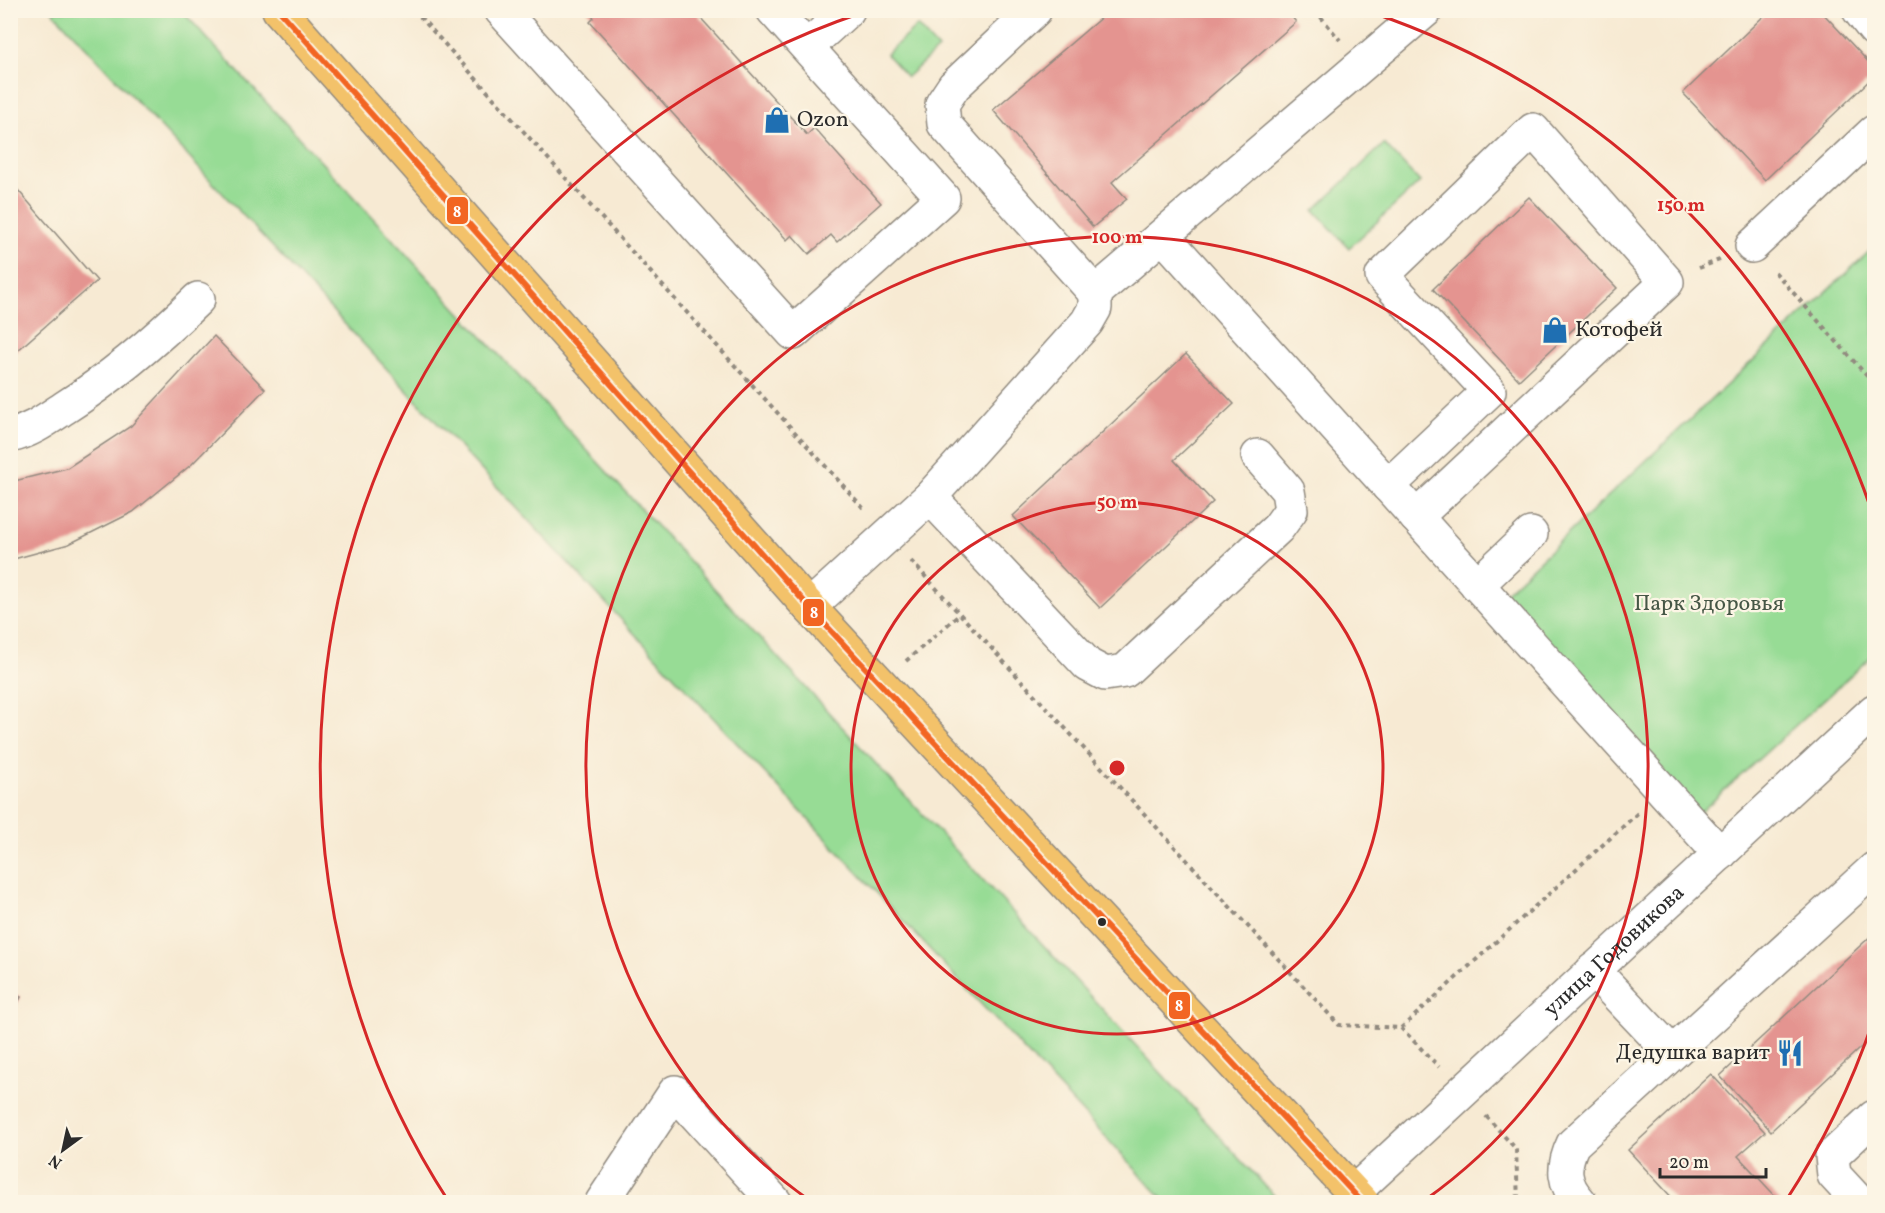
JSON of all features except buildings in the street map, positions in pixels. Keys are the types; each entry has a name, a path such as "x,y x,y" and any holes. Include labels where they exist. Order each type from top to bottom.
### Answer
{"main road":[{"path":"279,10 809,607 1357,1198"}],"street":[{"path":"501,10 526,22 792,333 943,198 773,10"},
{"path":"807,47 848,10"},
{"path":"809,607 930,497 1087,322 1095,308 1095,293 944,124 942,104 954,86 1035,10"},
{"path":"1095,293 1426,10"},
{"path":"1858,10 1875,29"},
{"path":"1388,486 1490,391 1382,276 1533,130 1667,282 1416,517"},
{"path":"1752,246 1875,132"},
{"path":"1163,236 1720,854"},
{"path":"10,436 27,432 91,391 153,343 198,299"},
{"path":"930,497 1088,665 1105,674 1125,671 1278,528 1291,510 1288,491 1258,456"},
{"path":"1477,585 1531,534"},
{"name":"улица Годовикова","path":"1357,1198 1593,970 1875,711"},
{"path":"1580,1203 1571,1193 1565,1175 1565,1160 1573,1144 1875,869"},
{"path":"1593,970 1672,1053"},
{"path":"602,1203 675,1092 775,1203"},
{"path":"1859,1203 1834,1175 1832,1156 1875,1117"}],"path":[{"path":"1667,282 1752,246 1875,384"},
{"path":"1401,1028 1664,790"}],"green space":[{"path":"52,11 182,11 1280,1202 1166,1202"},
{"path":"917,26 938,49 907,77 886,54"},
{"path":"1384,144 1420,182 1349,248 1314,210"},
{"name":"Парк Здоровья","path":"1874,247 1874,654 1692,820 1493,604"}],"transit line":[{"name":"8","path":"279,10 809,607 1362,1202"}],"place":[{"name":"Ozon","path":"777,120"},
{"name":"Котофей","path":"1555,330"},
{"name":"Дедушка варит","path":"1790,1053"}]}
